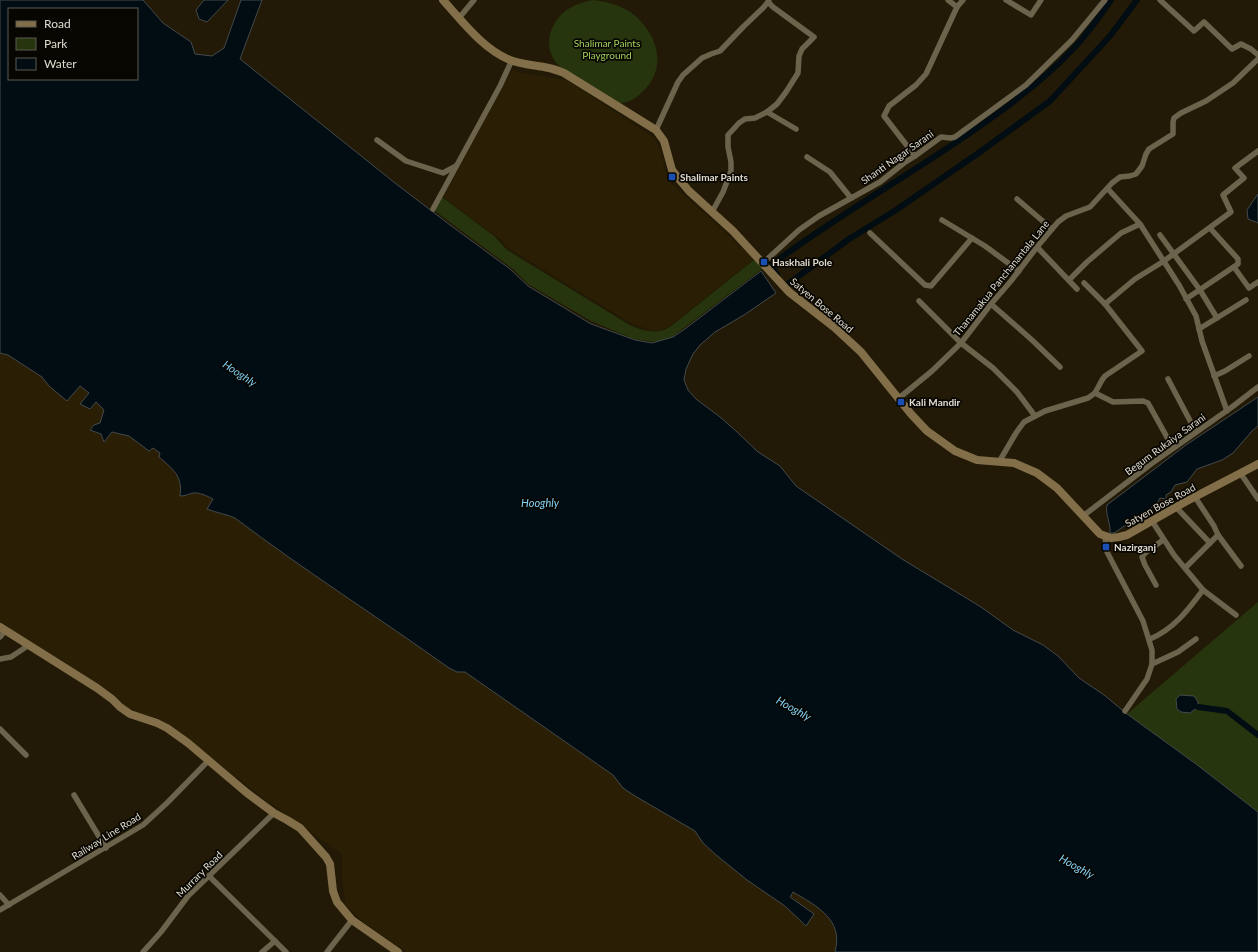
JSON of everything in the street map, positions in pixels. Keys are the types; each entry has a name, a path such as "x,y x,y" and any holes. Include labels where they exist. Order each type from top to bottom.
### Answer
{"main road":[{"name":"Satyen Bose Road","path":"443,0 458,18 482,42 496,53 512,60 549,68 569,76 656,130 664,141 670,166 678,178 733,231 789,292 834,327 861,352 927,431 955,451 977,460 1014,464 1037,472 1057,488 1100,534 1105,537 1119,538 1128,535 1176,507 1257,466"},
{"path":"2,632 29,645 97,688 130,714 167,728 188,743 274,814 300,828 326,857 330,864 333,891 337,902 352,920 398,952"}],"street":[{"path":"458,18 474,0"},
{"path":"948,0 957,7"},
{"path":"915,156 884,116 889,106 916,85 926,74 957,7 963,0"},
{"path":"1006,0 1031,15 1041,0"},
{"name":"Shanti Nagar Sarani","path":"764,265 799,230 819,216 880,182 941,137 955,137 1026,85 1072,40 1105,0"},
{"path":"1160,0 1194,31 1204,22 1232,49 1241,44 1251,49 1258,55"},
{"path":"656,130 678,82 683,75 702,58 720,52 768,1 773,7 814,37 802,49 799,56 798,73 777,104 767,112 755,118 745,119 728,135 731,171 723,192 712,212"},
{"name":"Thanamakua Panchanantala Lane","path":"899,398 932,371 961,342 1052,229 1066,216 1090,207 1112,183 1120,177 1136,174 1142,166 1149,149 1173,134 1174,118 1180,113 1206,101 1233,83 1258,59"},
{"path":"433,209 500,86 512,60"},
{"path":"767,112 796,129"},
{"path":"378,140 406,161 442,173 456,166"},
{"path":"1104,304 1135,279 1173,254 1231,212 1223,195 1244,178 1235,168 1258,151"},
{"path":"808,157 830,172 851,198"},
{"path":"1108,189 1140,224 1164,260 1196,316 1202,341 1227,411"},
{"path":"1017,199 1052,229"},
{"path":"942,220 972,238 1019,271"},
{"path":"1069,280 1087,262 1121,233 1140,224"},
{"path":"1186,299 1238,264 1238,259 1210,228"},
{"path":"870,233 925,284 931,286 972,238"},
{"path":"1160,235 1200,290 1217,318"},
{"path":"1037,247 1077,289"},
{"path":"1234,267 1249,288 1258,282"},
{"path":"999,462 1024,422 1035,416 1088,398 1095,393 1106,376 1142,351 1104,304 1084,283"},
{"path":"1199,329 1246,300"},
{"path":"919,301 922,306 961,342 993,368 1017,392 1035,416"},
{"path":"991,304 1060,367"},
{"path":"1214,376 1249,356"},
{"path":"1168,379 1196,432"},
{"name":"Begum Rukaiya Sarani","path":"1083,516 1173,448 1227,411 1258,387"},
{"path":"1095,393 1113,402 1143,401 1148,403 1173,448"},
{"path":"1241,474 1258,499"},
{"path":"1195,497 1214,526 1218,535 1241,566"},
{"path":"1176,507 1210,543"},
{"path":"1152,521 1163,540 1203,590 1236,615"},
{"path":"1185,568 1218,535"},
{"path":"1105,537 1107,552 1143,621 1150,639 1153,655 1152,664 1147,679 1125,711"},
{"path":"1156,585 1142,557 1148,550 1163,540"},
{"path":"1150,639 1165,632 1181,617 1203,590"},
{"path":"1152,664 1178,652 1196,639"},
{"path":"0,658 11,657 29,645"},
{"path":"0,729 26,756"},
{"name":"Railway Line Road","path":"0,910 143,825 208,761"},
{"path":"74,795 106,848"},
{"name":"Murrary Road","path":"143,952 161,932 188,896 274,814"},
{"path":"209,876 286,952"},
{"path":"0,895 9,905"},
{"path":"327,952 352,920"},
{"path":"262,952 275,941"}],"shaded area":[{"path":"513,70 521,73 567,80 653,137 660,148 667,177 673,185 754,259 669,327 659,330 651,330 632,324 505,246 504,242 443,197"},
{"path":"0,353 8,355 42,377 49,386 67,401 80,386 89,393 80,404 96,402 104,410 100,423 91,431 101,435 104,442 112,432 129,436 149,451 153,448 161,453 159,457 173,469 180,479 181,489 187,496 194,493 213,499 207,509 235,518 449,668 465,672 613,775 623,788 695,831 703,843 747,880 785,906 806,926 814,914 790,897 794,891 824,912 835,927 837,938 835,952 407,952 363,922 346,906 342,879 342,854 263,798 164,721 129,709 110,691 0,622"}],"green space":[{"name":"Shalimar Paints Playground","path":"592,0 610,3 627,10 646,28 652,38 656,50 657,61 655,73 650,84 640,94 627,102 618,103 577,79 565,71 552,56 549,42 555,22 570,8"},
{"path":"442,197 494,236 507,250 638,329 660,331 670,327 755,259 762,269 672,337 656,342 634,339 591,321 528,284 513,269 435,211"},
{"path":"1258,602 1258,812 1196,764 1127,714"}],"water":[{"name":"Hooghly","path":"0,0 143,0 163,23 191,42 195,54 212,56 224,48 241,0 262,0 240,59 395,183 510,269 528,286 591,324 635,340 652,343 673,337 761,271 776,293 744,315 715,332 700,345 693,354 686,369 684,380 688,390 696,399 720,417 758,452 780,466 796,486 902,559 981,607 1013,630 1043,645 1058,656 1079,678 1104,695 1127,714 1196,764 1258,812 1258,952 835,952 837,941 836,931 826,915 811,903 793,892 790,897 814,914 806,926 785,906 747,880 715,854 703,843 695,831 623,788 613,775 465,672 457,672 449,668 288,557 235,518 207,509 213,499 203,494 195,493 180,496 180,483 176,474 169,465 159,457 160,453 153,448 149,451 129,436 112,432 104,442 101,434 90,430 94,425 100,423 104,410 96,402 90,409 80,404 89,393 80,386 67,401 49,386 42,377 8,355 0,353"},
{"path":"204,0 228,0 207,22 199,19 196,10"},
{"path":"1258,194 1258,223 1248,219 1247,210"},
{"path":"1258,397 1258,426 1233,453 1222,460 1197,469 1187,482 1175,485 1171,492 1166,495 1166,499 1160,498 1157,504 1114,533 1110,533 1107,505 1186,445"},
{"path":"1180,695 1194,696 1198,702 1198,707 1190,713 1181,712 1177,709 1176,699"}],"waterway":[{"path":"777,275 771,265 794,248 935,157 1003,110 1032,87 1059,63 1077,44 1093,26 1111,0"},
{"path":"782,283 784,287 849,239 896,210 1050,101 1110,36 1137,0"},
{"path":"1198,707 1227,711 1258,735"}],"place":[{"name":"Shalimar Paints","path":"672,177"},
{"name":"Haskhali Pole","path":"764,262"},
{"name":"Kali Mandir","path":"901,402"},
{"name":"Nazirganj","path":"1106,547"}]}
